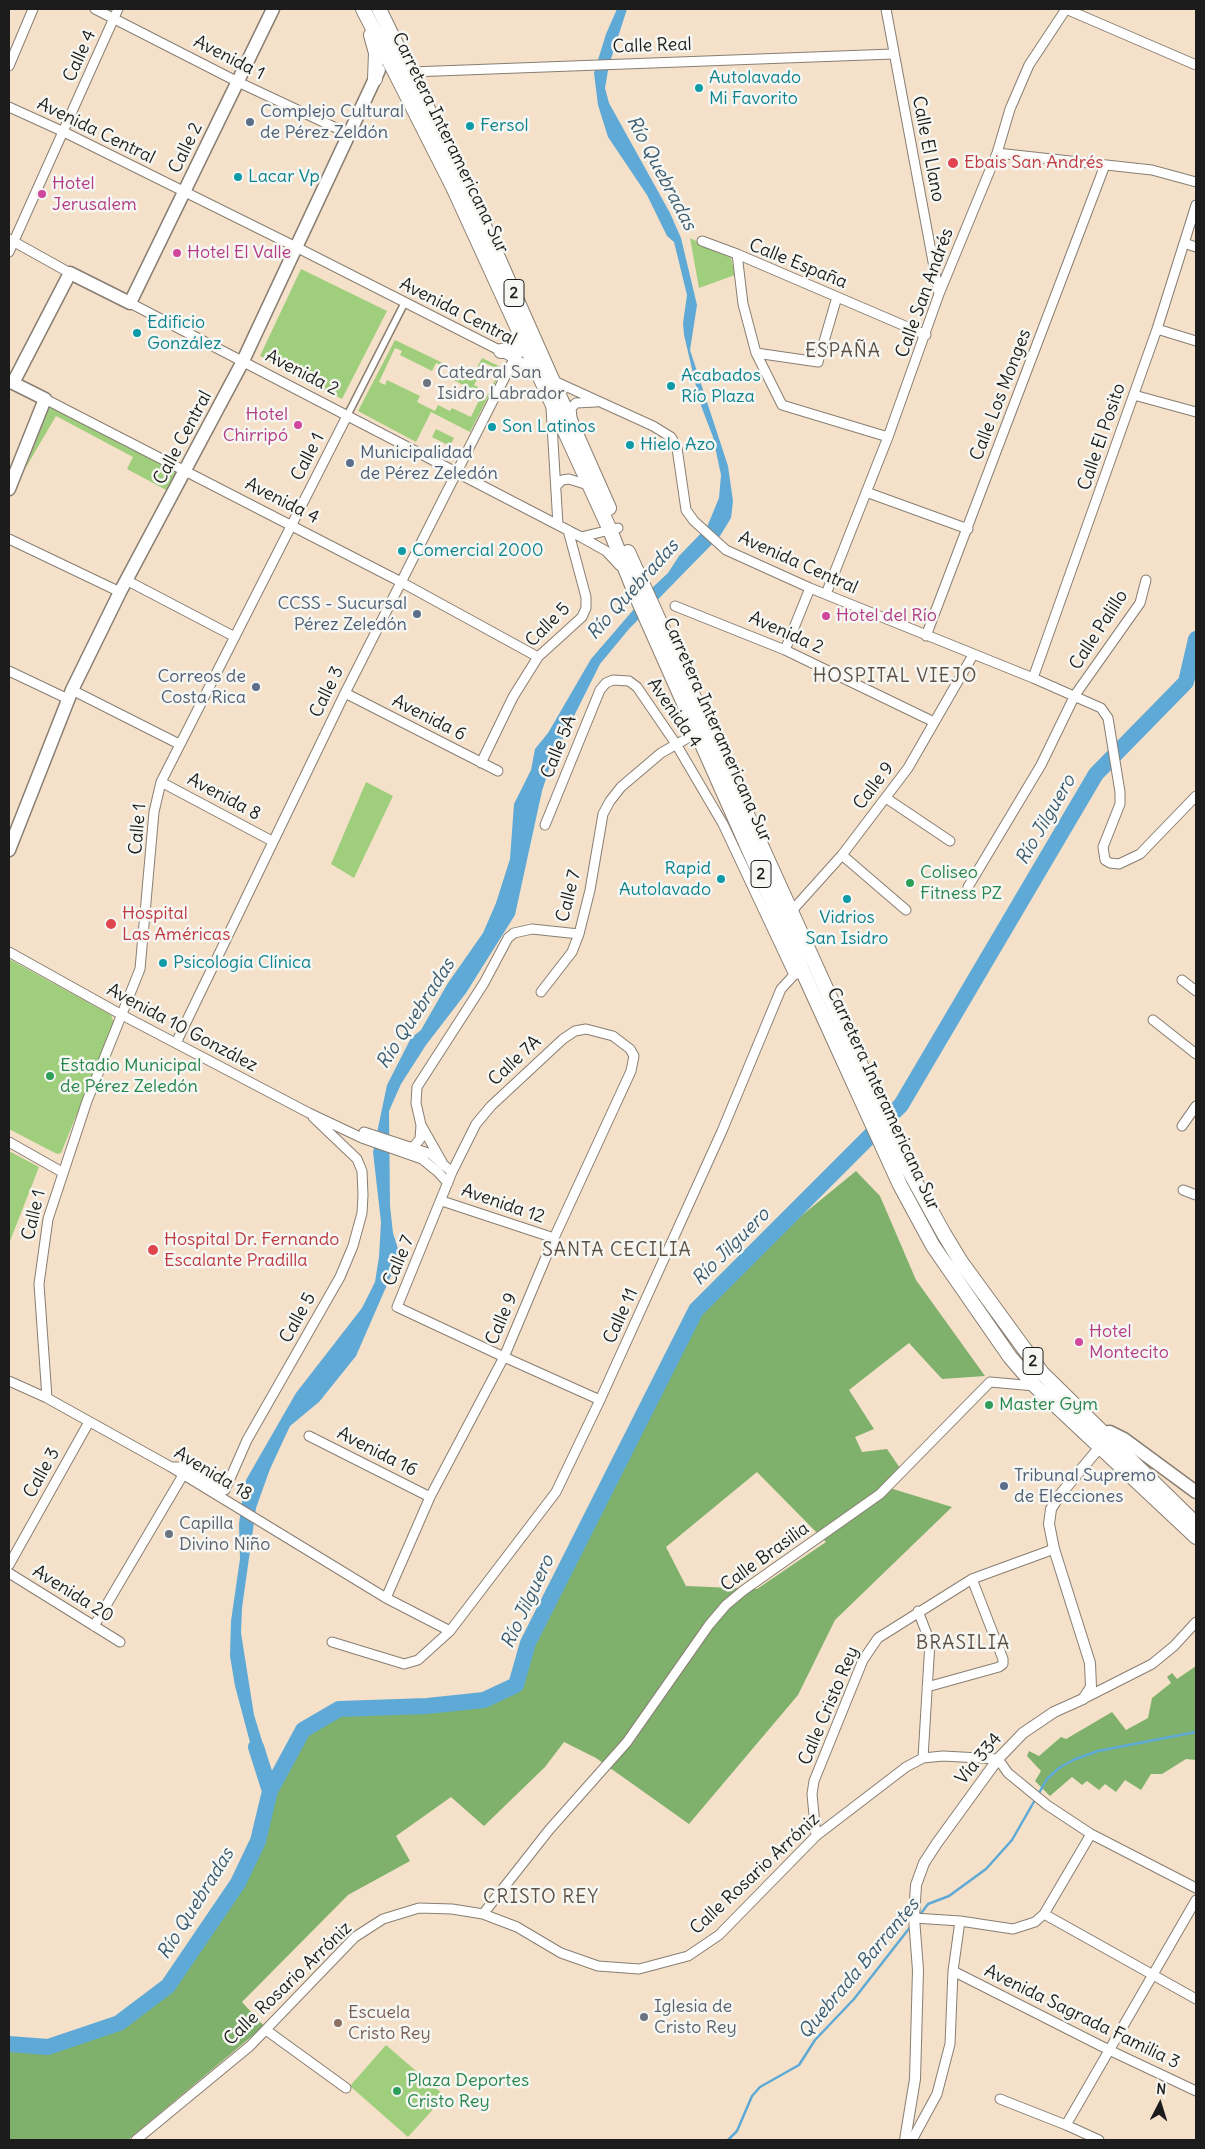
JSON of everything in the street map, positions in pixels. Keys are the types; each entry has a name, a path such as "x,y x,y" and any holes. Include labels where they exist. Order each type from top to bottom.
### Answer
{"highway":[{"name":"Carretera Interamericana Sur","path":"379,9 402,52 554,381 635,584 704,730 786,915 816,967 907,1167 961,1262 1013,1336 1042,1373 1196,1524"},
{"name":"Carretera Interamericana Sur","path":"365,13 453,186 588,485 614,529"},
{"path":"365,13 376,53 375,79"},
{"path":"500,351 518,351 522,341"},
{"name":"Carretera Interamericana Sur","path":"786,915 798,973 870,1117 900,1185 933,1246 1016,1364 1035,1386 1196,1537"},
{"path":"798,973 816,967"},
{"path":"1016,1364 1076,1414 1094,1425 1099,1448 1126,1460 1138,1469"}],"main road":[{"name":"Calle 2","path":"130,303 273,9"},
{"path":"389,58 402,52"},
{"name":"Calle Central","path":"9,850 70,694 126,580 186,471 242,363 375,79 389,58"},
{"path":"11,381 70,273"},
{"name":"Avenida 2","path":"70,273 130,303"},
{"name":"Avenida 4","path":"11,381 45,399"},
{"path":"9,489 45,399"},
{"path":"1094,1425 1124,1439 1196,1492"}],"street":[{"path":"9,66 33,9"},
{"name":"Avenida 1","path":"95,9 238,82 349,134"},
{"name":"Calle 4","path":"9,252 11,240 64,132 118,9"},
{"name":"Calle El Llano","path":"886,9 939,294"},
{"path":"1066,9 1196,65"},
{"name":"Calle San Andrés","path":"826,594 888,437 926,335 939,294 997,153 1010,109 1029,65 1066,9"},
{"name":"Calle Real","path":"411,72 893,54"},
{"name":"Avenida Central","path":"9,107 64,132 500,351 554,381 653,426 671,437 677,448 684,503 694,521 726,550 810,588 1075,695 1101,708 1108,718 1110,738 1119,776 1120,804 1103,847 1105,860 1110,863 1119,864 1140,854 1196,796"},
{"path":"997,153 1152,170 1196,182"},
{"name":"Calle Los Monges","path":"926,636 1105,165"},
{"name":"Calle El Posito","path":"1033,678 1157,329 1196,205"},
{"name":"Avenida 2","path":"11,240 70,273"},
{"path":"702,241 737,254"},
{"path":"1184,243 1196,247"},
{"name":"Calle España","path":"737,254 926,335"},
{"name":"Calle España","path":"737,254 743,304 756,353 782,405 888,437"},
{"path":"756,353 818,362 837,297"},
{"name":"Avenida 2","path":"130,303 242,363 581,537 606,552 635,584"},
{"name":"Calle 1","path":"47,1398 43,1362 40,1271 48,1219 87,1101 140,969 154,812 161,782 179,744 211,687 234,637 404,304"},
{"path":"1157,329 1196,341"},
{"name":"Calle 3","path":"176,1043 345,693 514,359"},
{"path":"1134,395 1196,412"},
{"name":"Avenida 4","path":"45,399 401,582 538,657"},
{"path":"572,425 571,408 576,403 599,401"},
{"path":"551,403 558,525"},
{"path":"556,486 562,480 569,478 588,485"},
{"path":"866,492 968,529"},
{"path":"581,537 614,529"},
{"name":"Calle 5","path":"481,763 512,697 538,657 582,616 586,608 586,597 568,530"},
{"path":"9,539 120,592"},
{"path":"126,580 234,637"},
{"name":"Calle Palillo","path":"968,887 1041,765 1075,695 1140,604 1146,580"},
{"path":"786,650 810,588"},
{"name":"Avenida 2","path":"675,606 786,650 934,722"},
{"name":"Calle 9","path":"786,915 842,855 908,768 973,655"},
{"path":"9,671 70,694 179,744"},
{"name":"Avenida 4","path":"606,683 620,679 629,681 637,687 676,744 722,824 798,973"},
{"name":"Calle 5A","path":"545,825 600,690 606,683"},
{"name":"Avenida 6","path":"345,693 498,771"},
{"name":"Calle 7","path":"442,1162 422,1124 416,1103 417,1087 484,984 508,938 514,933 532,929 579,934 590,890 604,814 610,801 641,770 676,744 704,730"},
{"name":"Avenida 8","path":"161,782 272,841"},
{"path":"886,798 950,842"},
{"path":"842,855 906,910"},
{"path":"541,992 572,952 579,934"},
{"name":"Avenida 10 González","path":"9,952 122,1015 309,1113 363,1135 431,1154 452,1172"},
{"name":"Calle 11","path":"332,1642 404,1664 418,1660 450,1631 556,1492 600,1400 722,1131 781,989 798,973"},
{"path":"1182,980 1196,991"},
{"path":"1153,1020 1196,1054"},
{"name":"Calle 7A","path":"452,1172 476,1124 491,1106 563,1039 575,1031 586,1029 613,1036 630,1049"},
{"name":"Calle 9","path":"386,1598 430,1497 504,1357 554,1238 632,1070 634,1056 630,1049"},
{"path":"1182,1126 1196,1106"},
{"name":"Calle 5","path":"171,1467 184,1467 225,1490 247,1440 340,1277 353,1246 362,1213 364,1195 362,1171 357,1159 309,1113"},
{"path":"404,1148 415,1145 420,1138 422,1124"},
{"path":"9,1142 62,1172"},
{"name":"Avenida 10 González","path":"404,1148 422,1160 448,1183"},
{"name":"Calle 7","path":"452,1172 442,1201 397,1307 504,1357"},
{"path":"1183,1190 1196,1195"},
{"name":"Avenida 12","path":"442,1201 554,1238"},
{"path":"504,1357 600,1400"},
{"name":"Avenida 18","path":"9,1381 47,1398 171,1467 386,1598 450,1631"},
{"name":"Calle Brasilia","path":"483,1914 549,1830 627,1742 709,1625 726,1604 880,1494 990,1382 1035,1386"},
{"name":"Calle 3","path":"9,1565 89,1422"},
{"name":"Avenida 16","path":"309,1436 430,1497"},
{"path":"1083,1699 1091,1687 1090,1663 1054,1549 1049,1524 1051,1509 1067,1485 1099,1448"},
{"path":"94,1626 183,1475"},
{"name":"Calle Cristo Rey","path":"816,1836 812,1794 814,1781 863,1660 878,1638 918,1611 972,1579 1054,1549"},
{"name":"Avenida 20","path":"9,1573 120,1642"},
{"path":"926,1687 999,1668 1003,1664 1003,1659 972,1579"},
{"path":"918,1611 930,1642 923,1758"},
{"path":"1083,1699 1152,1664 1174,1646 1196,1622"},
{"name":"Vía 334","path":"905,2140 915,2069 918,1970 914,1918 916,1885 924,1863 962,1805 998,1759 1023,1733 1040,1720 1083,1699"},
{"name":"Calle Rosario Arróniz","path":"136,2140 250,2046 356,1937 383,1919 419,1908 452,1909 483,1914 516,1927 561,1954 598,1966 639,1969 688,1956 719,1935 816,1836 906,1767 923,1758 944,1756 998,1759"},
{"path":"998,1759 1008,1773 1047,1805 1091,1834 1196,1888"},
{"path":"914,1918 960,1921 1013,1929 1035,1922 1044,1914 1091,1834"},
{"path":"1066,2125 1196,1900"},
{"path":"1044,1914 1196,1999"},
{"path":"912,2140 937,2094 950,2044 953,1971 960,1921"},
{"name":"Avenida Sagrada Familia 3","path":"953,1971 1109,2050 1196,2091"},
{"path":"266,2030 346,2088"},
{"path":"1000,2099 1099,2140"}],"green space":[{"path":"690,238 731,258 735,275 699,288"},
{"path":"301,269 387,311 342,399 260,356"},
{"path":"395,340 472,377 482,358 503,368 470,432 431,412 416,442 358,411","holes":["395,348 402,351 400,355 432,371 436,363 455,372 452,379 463,385 462,389 474,395 478,387 474,385 485,363 500,370 485,400 480,398 471,417 452,408 450,411 438,405 435,411 417,402 420,396 387,380 385,385 379,382"]},
{"path":"50,405 179,472 168,491 127,469 133,457 56,416 25,469"},
{"path":"436,429 454,438 450,446 432,437"},
{"path":"366,782 393,796 354,878 331,864"},
{"name":"Estadio Municipal de Pérez Zeledón","path":"9,959 111,1015 114,1023 61,1153 57,1154 9,1129"},
{"path":"9,1151 39,1167 10,1241 9,1240"},
{"path":"856,1171 880,1196 916,1280 985,1376 942,1379 909,1343 849,1390 874,1429 855,1437 862,1452 887,1449 900,1468 883,1486 952,1507 835,1620 798,1695 689,1824 596,1758 564,1742 545,1767 484,1826 451,1797 396,1836 410,1861 348,1895 242,2002 264,2026 128,2140 9,2140 9,2044 48,2047 119,2023 168,1986 238,1883 258,1841 270,1791 303,1730 330,1714 481,1700 516,1685 528,1643 696,1310 734,1271","holes":["757,1472 826,1542 757,1589 686,1586 666,1547"]},
{"path":"1196,1666 1196,1760 1186,1759 1162,1774 1151,1774 1141,1790 1125,1780 1116,1792 1105,1784 1099,1790 1087,1781 1082,1785 1072,1777 1050,1796 1035,1781 1041,1771 1027,1756 1029,1751 1039,1756 1061,1737 1066,1739 1112,1712 1126,1730 1148,1718 1152,1698 1171,1683 1167,1677 1172,1673 1177,1679"},
{"name":"Plaza Deportes Cristo Rey","path":"386,2045 445,2096 408,2137 350,2086"}],"water":[{"path":"617,9 627,9 609,65 605,88 609,103 670,213 681,238 697,305 690,350 728,466 733,501 731,518 720,536 629,629 600,664 552,760 542,791 515,915 466,993 426,1045 401,1084 389,1111 390,1206 393,1233 400,1255 356,1356 319,1402 290,1426 270,1469 256,1508 242,1608 241,1633 254,1715 267,1757 261,1768 255,1761 235,1686 230,1656 231,1621 240,1559 239,1524 243,1495 246,1480 296,1393 362,1308 375,1282 381,1222 373,1152 387,1085 411,1038 421,1030 448,983 483,933 496,903 510,859 514,804 531,770 535,749 548,733 591,659 653,587 668,573 679,556 707,527 719,498 721,475 713,437 700,403 684,335 683,323 687,295 674,242 667,236 647,195 608,137 598,105 594,73 606,34"}],"waterway":[{"name":"Río Jilguero","path":"270,1791 303,1730 339,1709 427,1706 484,1700 516,1685 528,1643 696,1310 901,1105 1096,774 1186,682 1196,639"},
{"name":"Quebrada Barrantes","path":"919,1916 928,1904 949,1896 986,1869 1012,1840 1047,1779 1059,1768 1073,1760 1098,1751 1196,1732"},
{"name":"Río Quebradas","path":"9,2044 48,2047 119,2023 168,1986 238,1883 258,1841 270,1791 256,1747"},
{"name":"Quebrada Barrantes","path":"728,2140 737,2131 752,2096 760,2087 799,2065 815,2040 854,1999 911,1926"}],"place":[{"name":"Autolavado Mi Favorito","path":"699,88"},
{"name":"Complejo Cultural de Pérez Zeldón","path":"250,122"},
{"name":"Fersol","path":"470,126"},
{"name":"Ebais San Andrés","path":"953,163"},
{"name":"Lacar Vp","path":"238,177"},
{"name":"Hotel Jerusalem","path":"42,194"},
{"name":"Hotel El Valle","path":"177,253"},
{"name":"Edificio González","path":"137,333"},
{"name":"Catedral San Isidro Labrador","path":"427,383"},
{"name":"Acabados Río Plaza","path":"671,386"},
{"name":"Hotel Chirripó","path":"298,425"},
{"name":"Son Latinos","path":"492,427"},
{"name":"Hielo Azo","path":"630,445"},
{"name":"Municipalidad de Pérez Zeledón","path":"350,463"},
{"name":"Comercial 2000","path":"402,551"},
{"name":"CCSS - Sucursal Pérez Zeledón","path":"417,614"},
{"name":"Hotel del Río","path":"826,616"},
{"name":"Correos de Costa Rica","path":"256,687"},
{"name":"Rapid Autolavado","path":"721,879"},
{"name":"Coliseo Fitness PZ","path":"910,883"},
{"name":"Vidrios San Isidro","path":"847,899"},
{"name":"Hospital Las Américas","path":"111,924"},
{"name":"Psicología Clínica","path":"163,963"},
{"name":"Estadio Municipal de Pérez Zeledón","path":"50,1076"},
{"name":"Hospital Dr. Fernando Escalante Pradilla","path":"153,1250"},
{"name":"Hotel Montecito","path":"1079,1342"},
{"name":"Master Gym","path":"989,1405"},
{"name":"Tribunal Supremo de Elecciones","path":"1004,1486"},
{"name":"Capilla Divino Niño","path":"169,1534"},
{"name":"Iglesia de Cristo Rey","path":"644,2017"},
{"name":"Escuela Cristo Rey","path":"338,2023"},
{"name":"Plaza Deportes Cristo Rey","path":"397,2091"}],"district":[{"name":"ESPAÑA","path":"843,352"},
{"name":"HOSPITAL VIEJO","path":"895,677"},
{"name":"SANTA CECILIA","path":"617,1251"},
{"name":"BRASILIA","path":"963,1644"},
{"name":"CRISTO REY","path":"541,1898"}]}
